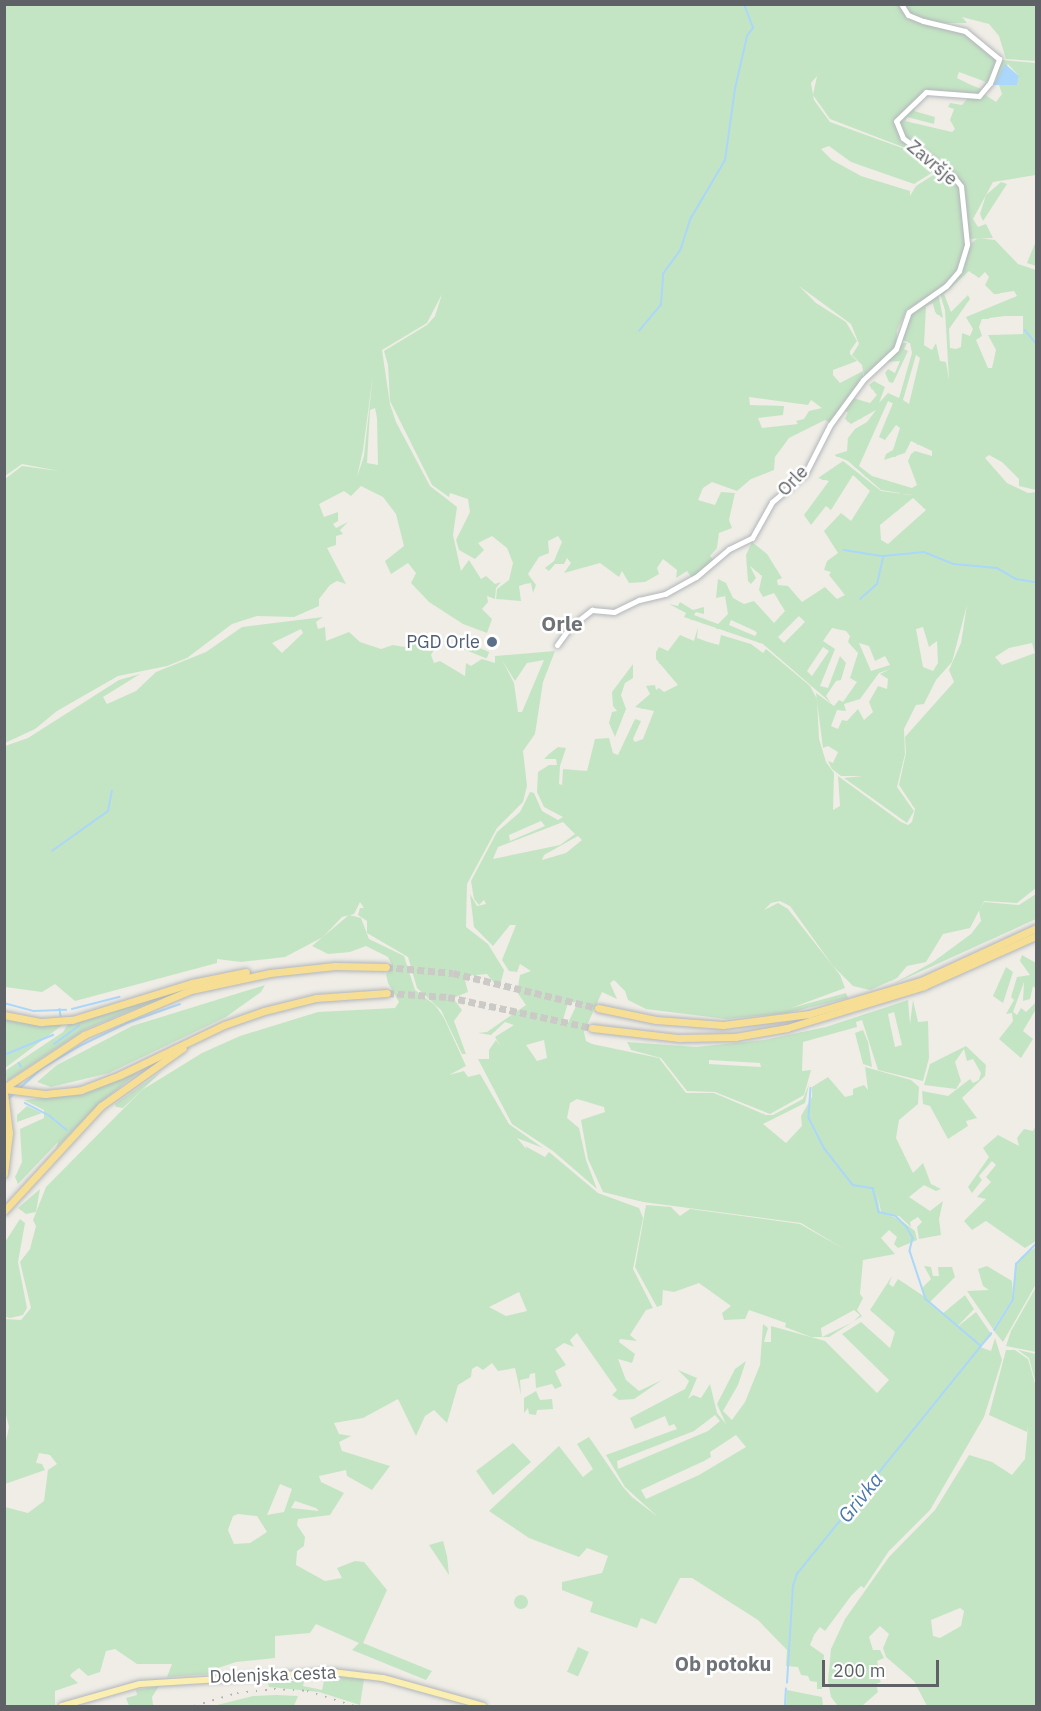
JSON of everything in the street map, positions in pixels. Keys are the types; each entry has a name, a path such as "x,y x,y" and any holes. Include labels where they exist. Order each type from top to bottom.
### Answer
{"highway":[{"path":"598,1008 697,1024 732,1024 801,1016 921,981 1036,928"},
{"path":"592,1028 679,1038 735,1037 787,1028 924,986 1036,936"},
{"path":"4,1015 41,1022 72,1020 206,980 335,966 386,967"},
{"path":"4,1090 57,1050 121,1017 191,990 270,973"},
{"path":"4,1090 45,1094 101,1083 224,1025 316,998 387,993"},
{"path":"4,1211 109,1100 157,1064 224,1025"},
{"path":"4,1090 9,1133 5,1171"}],"main road":[{"name":"Dolenjska cesta","path":"62,1707 140,1684 332,1672 383,1678 483,1707"}],"street":[{"name":"Završje","path":"901,4 908,15 966,31 999,58 990,83 979,96 926,92 896,122 903,138 961,186 967,244"},
{"name":"Orle","path":"557,645 570,627 592,610 614,612 639,600 665,594 756,534 768,507 805,474 830,425 864,380 896,349 909,312 952,282 967,244"}],"green space":[{"path":"5,5 900,5 904,13 963,32 996,60 993,74 978,95 928,90 895,121 898,133 921,154 830,119 813,95 814,100 830,122 916,153 941,167 914,184 851,162 829,146 821,149 832,160 861,176 910,191 910,196 916,186 943,169 960,187 965,246 960,266 944,287 907,310 897,330 896,347 864,376 862,365 852,355 859,344 851,324 799,286 816,303 846,322 857,341 850,354 857,361 833,370 833,375 840,383 863,371 863,379 830,423 825,420 789,438 775,457 774,470 751,479 737,491 712,482 703,488 698,500 715,505 721,492 735,493 729,520 732,528 719,533 717,548 710,556 715,561 692,578 687,571 676,578 677,570 663,559 657,568 659,574 645,582 629,583 622,571 619,577 600,563 564,573 571,563 567,558 564,564 555,564 549,571 545,568 554,561 562,542 558,536 548,541 549,553 539,557 528,574 536,585 533,593 531,583 519,586 521,601 496,599 497,589 509,580 513,563 507,548 492,536 478,543 484,550 475,559 459,550 456,540 470,512 468,499 450,493 449,497 432,485 390,401 388,365 384,351 427,325 435,316 442,294 427,323 382,350 390,404 396,422 430,486 457,507 453,535 461,571 469,560 481,579 486,576 495,584 501,582 496,588 495,599 487,596 488,602 482,609 492,619 487,633 463,624 429,602 411,583 416,573 408,563 391,574 385,561 404,546 396,514 383,497 361,486 351,496 344,491 319,504 324,517 338,512 338,521 333,524 336,528 348,522 340,530 343,534 336,536 336,545 327,548 346,584 337,581 330,585 319,599 319,606 294,617 257,616 232,624 187,658 167,666 118,676 57,711 35,729 5,743 5,479 22,466 59,471 22,464 5,476","holes":["959,72 986,82 981,89 957,78","817,76 813,95 811,83","373,374 364,456 357,477","749,397 808,405 811,400 822,408 809,411 804,419 796,421 798,424 762,428 758,418 783,415 784,406 750,405","375,408 377,418 378,465 367,463 370,410"]},
{"path":"903,5 1036,5 1036,61 1006,59 999,36 989,24 962,17 967,23 935,23 907,12"},
{"path":"1002,60 1036,63 1036,175 993,182 973,219 978,227 986,224 993,238 967,239 962,185 903,136 898,121 917,102 914,111 935,117 934,124 907,117 905,121 952,132 955,129 950,120 954,109 948,107 950,103 962,105 968,98 984,94 996,102 1002,94 999,85 1017,85 1019,76 1008,64 991,84"},
{"path":"1001,182 1007,184 983,221 980,214 986,195"},
{"path":"978,238 995,240 1018,264 1036,270 1036,490 1019,486 1019,479 1002,462 989,455 985,458 1007,483 1028,493 1036,492 1036,888 1017,903 984,901 970,928 943,934 926,962 907,966 897,978 870,990 853,986 833,966 790,906 780,901 771,903 764,910 778,903 788,909 840,975 845,988 791,1008 846,993 848,998 787,1013 726,1019 646,1009 628,1000 625,991 614,980 610,983 617,999 602,992 584,1032 586,1041 592,1044 659,1058 686,1093 714,1093 766,1115 773,1115 803,1099 809,1084 805,1103 763,1124 786,1143 802,1126 801,1116 812,1097 812,1087 828,1077 845,1097 853,1095 853,1089 864,1085 868,1090 865,1067 911,1080 919,1087 918,1104 899,1120 896,1138 913,1173 923,1163 931,1184 941,1189 936,1191 924,1185 909,1197 930,1211 943,1201 939,1219 941,1235 919,1239 917,1227 922,1222 918,1217 910,1222 911,1227 899,1216 881,1212 877,1192 880,1212 899,1219 915,1231 917,1240 898,1248 894,1244 897,1237 889,1230 881,1238 895,1254 863,1260 860,1294 863,1298 857,1310 862,1316 854,1321 860,1315 854,1310 821,1328 822,1337 811,1337 785,1327 786,1323 749,1310 745,1319 724,1320 722,1313 731,1306 699,1283 674,1292 663,1290 662,1305 657,1307 635,1267 646,1205 671,1207 680,1216 690,1209 800,1224 844,1249 801,1223 643,1202 603,1192 588,1159 581,1120 605,1112 604,1107 577,1099 570,1103 567,1118 579,1128 586,1160 597,1189 553,1151 512,1124 478,1059 489,1059 489,1050 496,1040 501,1047 495,1037 514,1025 505,1022 491,1035 478,1033 487,1032 526,1005 517,992 520,975 531,971 520,964 517,972 509,971 502,960 516,925 510,925 493,946 474,927 470,894 477,906 486,904 484,900 479,905 474,899 471,881 497,832 520,812 530,792 534,793 542,811 558,820 563,817 544,807 537,792 538,772 549,765 557,765 556,759 544,759 549,754 558,747 566,748 560,766 559,784 562,785 563,769 587,771 595,739 609,738 613,753 618,755 635,719 641,721 633,739 635,742 643,739 654,711 635,707 650,694 646,686 655,685 656,690 659,688 664,692 678,685 656,659 659,647 668,651 680,635 694,641 698,627 697,638 708,642 719,645 721,635 751,644 763,653 766,649 810,686 817,698 816,693 834,706 839,700 843,702 857,682 850,678 858,653 848,642 850,636 846,631 832,628 823,641 835,649 820,686 828,688 840,656 846,663 841,680 836,681 826,696 831,703 763,644 684,617 686,613 669,604 678,606 680,602 693,610 704,607 704,614 696,612 694,615 718,624 728,614 725,596 716,598 718,579 726,583 733,598 744,604 754,601 774,623 785,611 774,593 763,597 759,590 762,576 750,566 756,578 751,584 748,581 746,555 752,542 767,554 782,578 777,580 778,585 788,586 802,602 825,587 837,599 845,595 829,575 831,572 824,570 827,561 838,553 824,531 841,513 851,521 870,491 853,475 831,510 826,506 811,525 804,515 829,481 818,478 843,461 881,491 918,496 881,490 848,461 834,455 847,451 848,438 855,429 867,422 876,410 851,424 845,419 848,412 844,411 853,398 870,403 877,395 869,385 874,381 885,387 879,403 888,393 899,398 912,353 910,343 901,339 906,317 938,293 943,318 935,312 933,303 926,306 924,345 932,350 936,343 940,361 946,362 949,380 945,310 940,293 959,274 969,245","holes":["969,271 979,278 985,272 989,277 985,285 994,294 1014,291 1017,296 966,317 973,329 970,336 962,333 961,347 950,348 949,329 970,299 968,295 951,312 944,294","1023,316 1023,334 988,335 996,350 992,368 988,368 976,340 982,336 979,327 982,319","916,355 920,358 909,404 903,400","888,401 893,403 879,437 885,440 896,425 900,428 893,450 886,454 884,460 905,453 911,441 932,451 932,456 915,451 911,454 908,461 917,485 912,488 872,476 859,466","913,498 926,510 888,544 881,540 880,525","967,605 961,643 949,670 954,682 905,737 906,753 899,785 915,809 912,822 908,825 901,822 838,776 840,806 833,810 834,773 826,762 819,739 817,702 823,748 828,746 838,752 833,763 828,761 832,769 841,776 863,776 844,778 907,823 914,811 897,787 905,754 904,729 916,705 924,704 936,680 952,662","799,616 805,622 784,643 778,637","731,620 757,633 755,636 729,625","923,627 929,647 937,641 938,663 933,671 923,667 916,629","859,643 869,646 875,661 885,656 890,665 871,671","1032,643 1035,653 1002,665 995,657 1009,648","823,647 829,651 812,676 807,671","890,669 880,674 888,679 887,689 878,686 869,702 873,712 864,720 858,709 847,721 842,720 838,729 831,726 837,710 846,711 844,704 860,699 879,673","541,821 545,826 510,841 509,835","563,822 575,834 560,845 493,859 498,847","578,836 582,840 566,853 542,860 544,855","578,1002 568,1023 562,1023 568,1003","544,1040 547,1058 537,1061 526,1045"]},
{"path":"1036,241 1036,266 1027,263"},
{"path":"903,343 907,343 904,349 908,351 893,383 889,382 885,373 888,369 895,373 900,361 884,362"},
{"path":"323,617 316,622 318,629 325,627 326,641 349,632 360,642 381,649 393,645 404,647 411,640 426,645 433,642 438,643 431,655 434,663 440,661 465,676 466,663 471,666 482,659 495,663 495,656 555,651 543,682 535,734 523,751 527,786 523,802 497,828 467,884 466,927 488,944 504,970 501,982 494,983 487,974 464,976 468,992 453,998 462,1010 454,1021 466,1054 462,1054 441,1010 417,988 408,957 367,933 367,921 358,915 360,908 364,908 360,902 354,914 342,917 323,937 285,957 241,962 217,959 217,963 75,1001 55,984 42,992 5,987 5,746 28,738 119,680 140,674 103,697 107,704 136,691 156,672 206,652 242,627","holes":["301,629 303,633 282,653 272,643","502,660 515,681 527,663 544,660 522,712 518,712 514,683"]},
{"path":"467,643 489,652 487,658 464,649"},
{"path":"633,664 633,678 625,683 621,695 626,709 615,737 609,723 612,712 617,711 613,706 612,692"},
{"path":"1036,894 1036,919 893,984 933,962 971,934 981,921 979,910 984,902 1019,905"},
{"path":"349,915 361,918 369,939 404,956 415,990 435,1005 444,1018 466,1066 449,1075 464,1071 468,1077 480,1074 509,1124 543,1148 517,1138 527,1150 525,1146 545,1157 549,1152 598,1193 639,1208 643,1218 633,1269 653,1308 646,1310 630,1335 637,1341 620,1339 619,1342 635,1354 632,1363 618,1359 626,1380 639,1391 662,1380 634,1399 619,1400 612,1395 617,1390 577,1333 570,1340 574,1347 564,1343 555,1349 566,1365 555,1371 562,1386 555,1389 552,1384 536,1388 535,1373 530,1374 529,1378 520,1380 521,1395 515,1368 498,1371 492,1363 483,1370 477,1366 472,1369 471,1377 458,1385 447,1423 434,1410 425,1416 416,1436 398,1399 363,1418 334,1423 339,1434 351,1436 339,1442 342,1451 390,1466 372,1490 347,1476 346,1470 319,1476 321,1482 344,1493 330,1515 298,1519 297,1525 305,1537 304,1546 297,1551 296,1565 325,1581 342,1578 337,1568 355,1561 364,1562 387,1590 363,1643 432,1671 426,1680 352,1650 359,1643 316,1624 310,1633 275,1636 275,1658 236,1662 215,1669 211,1674 167,1677 172,1664 137,1664 115,1649 106,1651 100,1672 88,1676 79,1668 72,1673 70,1676 78,1683 55,1691 55,1705 5,1706 5,1507 28,1513 44,1501 48,1470 57,1464 50,1455 39,1453 36,1463 42,1464 45,1470 5,1484 5,1445 9,1427 5,1411 5,1319 21,1320 31,1308 20,1262 30,1249 36,1226 33,1220 46,1187 142,1090 202,1053 240,1036 318,1012 395,1008 399,1002 388,983 386,974 393,967 388,957 366,946 350,952 328,954 312,946","holes":["519,1292 527,1311 506,1316 489,1307","280,1484 292,1489 284,1512 267,1515","295,1501 319,1511 291,1508","238,1514 257,1516 267,1532 250,1543 234,1544 228,1530 233,1516"]},
{"path":"1022,955 1036,963 1036,989 1033,986 1030,999 1023,1001 1024,982 1013,1012 1017,1015 1021,1008 1026,1012 1036,1002 1036,1009 1023,1031 1033,1039 1021,1058 999,1039 1013,1021 1012,1013 1006,1014 1014,1000 1011,997 1017,977 1030,975 1020,961"},
{"path":"1006,967 1013,972 1003,1003 993,996"},
{"path":"265,985 261,992 226,1017 109,1073 51,1087 37,1082 57,1065 132,1026"},
{"path":"175,992 84,1030 7,1081 5,1071 63,1032 68,1024"},
{"path":"908,1000 910,1024 913,1000 918,1022 928,1021 929,1058 923,1081 878,1070 862,1020 856,1022 857,1027 803,1042 802,1071 811,1070 804,1095 770,1114 715,1092 687,1091 661,1058 631,1050 627,1042 696,1047 764,1040 826,1027","holes":["894,1012 902,1045 895,1047 888,1014","709,1060 760,1063 761,1067 709,1064"]},
{"path":"5,1018 33,1024 64,1024 5,1068"},
{"path":"863,1030 868,1042 872,1067 863,1064 855,1033"},
{"path":"966,1046 986,1065 985,1076 962,1098 977,1118 966,1121 968,1126 948,1139 930,1106 923,1104 922,1091 948,1096 970,1079 973,1083 979,1080 981,1073 973,1059 967,1061 964,1049 955,1062 961,1081 956,1089 924,1085 930,1064"},
{"path":"162,1071 123,1108 116,1107 115,1104"},
{"path":"139,1072 101,1102 18,1184 15,1177 22,1162 20,1129 44,1118 44,1110 24,1100 83,1094"},
{"path":"27,1106 42,1113 17,1122 17,1115"},
{"path":"1036,1126 1036,1241 1025,1248 986,1221 972,1230 964,1221 986,1199 977,1197 991,1182 986,1177 996,1165 992,1161 979,1176 982,1180 972,1193 968,1187 989,1157 983,1148 998,1135 1019,1146 1017,1138 1024,1129 1033,1131"},
{"path":"40,1189 36,1212 26,1214 18,1208"},
{"path":"20,1219 25,1223 18,1262 27,1308 23,1315 10,1318 5,1317 5,1242"},
{"path":"1036,1247 1036,1284 1003,1342 994,1331 1014,1299 1015,1269 1021,1257"},
{"path":"924,1266 931,1267 933,1276 939,1276 938,1267 952,1267 955,1277 929,1303 942,1314 965,1295 974,1309 956,1328 976,1312 992,1335 980,1347 991,1351 995,1338 1002,1360 984,1417 930,1510 889,1551 864,1588 861,1586 851,1596 825,1631 820,1627 814,1635 810,1645 824,1655 822,1689 817,1689 817,1682 810,1681 808,1676 801,1675 798,1667 786,1666 787,1650 758,1620 692,1578 680,1578 656,1624 641,1618 637,1628 590,1612 593,1602 562,1590 562,1582 602,1573 608,1556 587,1548 579,1557 529,1538 489,1511 559,1446 583,1477 593,1469 577,1444 589,1437 623,1487 658,1517 625,1487 606,1455 677,1429 674,1424 669,1426 665,1416 635,1429 630,1418 685,1389 689,1381 678,1370 697,1378 688,1399 693,1395 701,1398 710,1384 717,1413 726,1424 717,1404 735,1369 746,1361 738,1385 723,1411 732,1420 745,1402 760,1365 763,1324 768,1328 764,1342 771,1342 771,1326 825,1341 877,1393 889,1380 842,1334 861,1322 890,1348 895,1332 870,1310 892,1276 889,1284 893,1287 898,1279 925,1297 922,1288 931,1279","holes":["715,1415 720,1421 708,1431 618,1469 617,1461 694,1431","736,1435 746,1447 699,1475 646,1499 641,1490 711,1457 710,1452"]},
{"path":"987,1266 1012,1281 1013,1298 993,1329 967,1291 989,1290 983,1286 978,1269"},
{"path":"1036,1287 1036,1352 1006,1346 1011,1331"},
{"path":"851,1323 829,1337 822,1337"},
{"path":"1006,1350 1015,1350 1028,1359 1036,1387 1036,1706 927,1706 914,1681 886,1657 883,1648 889,1634 880,1626 869,1637 873,1650 880,1650 884,1658 877,1661 878,1666 874,1669 881,1682 876,1684 878,1692 862,1706 838,1706 831,1697 828,1681 831,1649 845,1619 889,1557 935,1510 969,1455 992,1462 1012,1475 1025,1459 1028,1426 1027,1432 989,1415","holes":["960,1608 964,1611 961,1626 940,1638 933,1636 931,1620"]},
{"path":"1018,1350 1036,1354 1036,1385 1029,1358"},
{"path":"536,1391 540,1400 552,1399 553,1409 537,1410 536,1415 529,1414 528,1408 524,1413 524,1398"},
{"path":"513,1443 531,1462 493,1495 476,1471"},
{"path":"443,1541 447,1556 449,1575 429,1545"},
{"path":"521,1595 526,1597 528,1602 526,1607 521,1609 516,1607 514,1602 516,1597"},
{"path":"578,1647 589,1652 578,1677 567,1672"},
{"path":"325,1676 364,1679 360,1705 319,1692 269,1687 267,1679 305,1677 303,1686 322,1690"},
{"path":"159,1686 152,1697 153,1705 129,1706 126,1698 137,1695 136,1690"},
{"path":"787,1690 822,1697 823,1706 786,1706"},
{"path":"253,1696 298,1696 294,1706 213,1706"}],"water":[{"path":"1005,64 1019,76 1017,85 993,85"}],"waterway":[{"path":"639,331 661,305 663,274 680,251 691,218 725,160 735,89 747,36 753,28 744,4"},
{"path":"1025,330 1036,343"},
{"path":"844,550 883,556 924,552 954,564 997,568 1016,579 1036,582"},
{"path":"860,599 877,584 883,557"},
{"path":"52,851 108,811 112,791"},
{"path":"72,1009 119,997"},
{"path":"4,1003 34,1011 66,1010"},
{"path":"20,1088 41,1069 78,1047 127,1023 180,1004"},
{"path":"60,1009 61,1016"},
{"path":"54,1044 79,1026"},
{"path":"4,1055 53,1035"},
{"path":"811,1088 809,1118 825,1149 853,1185 873,1188 879,1212 896,1216 907,1227 913,1238 910,1251 926,1299 980,1345"},
{"path":"7,1100 15,1093"},
{"path":"25,1103 47,1114"},
{"path":"49,1115 67,1130"},
{"name":"Grivka","path":"994,1330 1013,1299 1016,1264 1036,1244"},
{"name":"Grivka","path":"787,1683 793,1586 797,1574 991,1334"},
{"name":"Grivka","path":"785,1706 786,1689"}],"tunnel":[{"path":"386,967 453,973 598,1008"},
{"path":"387,993 448,997 592,1028"}],"railway":[{"path":"194,1706 237,1693 274,1689 307,1691 354,1706"}],"place":[{"name":"PGD Orle","path":"492,642"}],"district":[{"name":"Orle","path":"562,623"},
{"name":"Ob potoku","path":"723,1663"}]}
